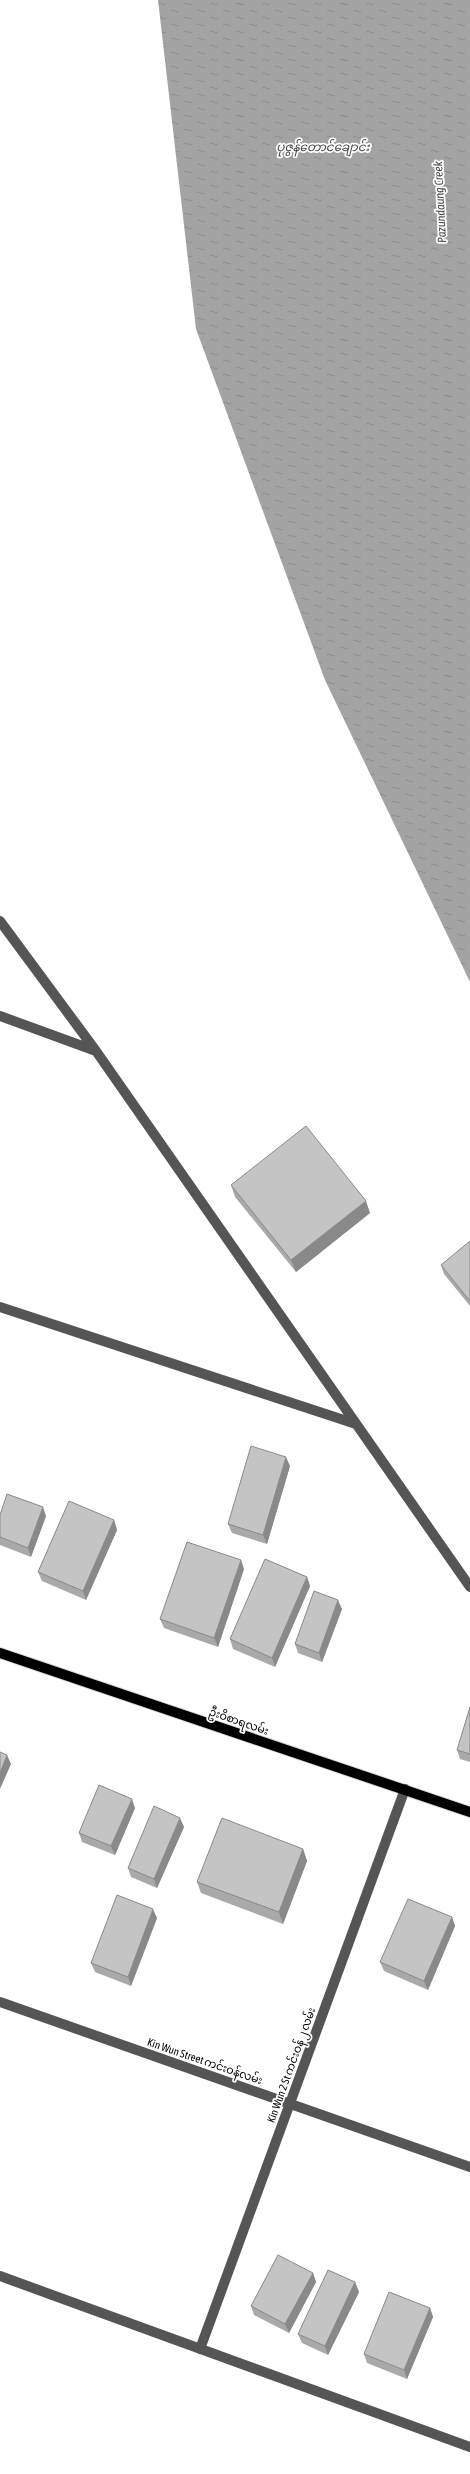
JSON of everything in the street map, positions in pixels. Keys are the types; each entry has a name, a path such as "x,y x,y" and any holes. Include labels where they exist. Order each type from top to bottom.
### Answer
{"main road":[{"name":"ဦးဝိစာရလမ်း","path":"0,1653 470,1812"}],"street":[{"path":"0,921 96,1051 470,1587"},
{"path":"0,1016 96,1051"},
{"path":"0,1307 356,1424"},
{"name":"Kin Wun 2 St ကင်းဝန် ၂ လမ်း","path":"200,2349 405,1789"},
{"name":"Kin Wun Street ကင်းဝန်လမ်း","path":"0,2002 470,2167"},
{"path":"0,2276 470,2447"}],"water":[{"name":"ပုဇွန်တောင်ချောင်း","path":"158,0 470,0 470,982 325,680 196,329"}],"building":[{"path":"306,1126 366,1201 291,1260 231,1185"},
{"path":"470,1241 470,1301 441,1265"},
{"path":"251,1446 286,1457 263,1535 228,1524"},
{"path":"7,1494 43,1507 28,1548 0,1537 0,1515"},
{"path":"69,1501 114,1520 83,1591 38,1572"},
{"path":"187,1542 241,1560 214,1638 160,1619"},
{"path":"265,1559 307,1577 272,1658 230,1639"},
{"path":"314,1591 338,1600 319,1653 295,1644"},
{"path":"470,1707 470,1754 457,1750"},
{"path":"0,1752 7,1755 0,1773"},
{"path":"99,1785 132,1799 111,1846 79,1833"},
{"path":"154,1806 180,1818 154,1879 128,1868"},
{"path":"222,1818 303,1849 279,1912 197,1882"},
{"path":"117,1895 153,1909 128,1977 91,1963"},
{"path":"408,1899 452,1917 424,1981 380,1962"},
{"path":"278,2255 313,2273 285,2324 251,2306"},
{"path":"328,2270 355,2282 325,2346 298,2334"},
{"path":"389,2292 430,2308 404,2370 364,2354"}],"water label":[{"name":"Pazundaung Creek","path":"440,202"}]}
